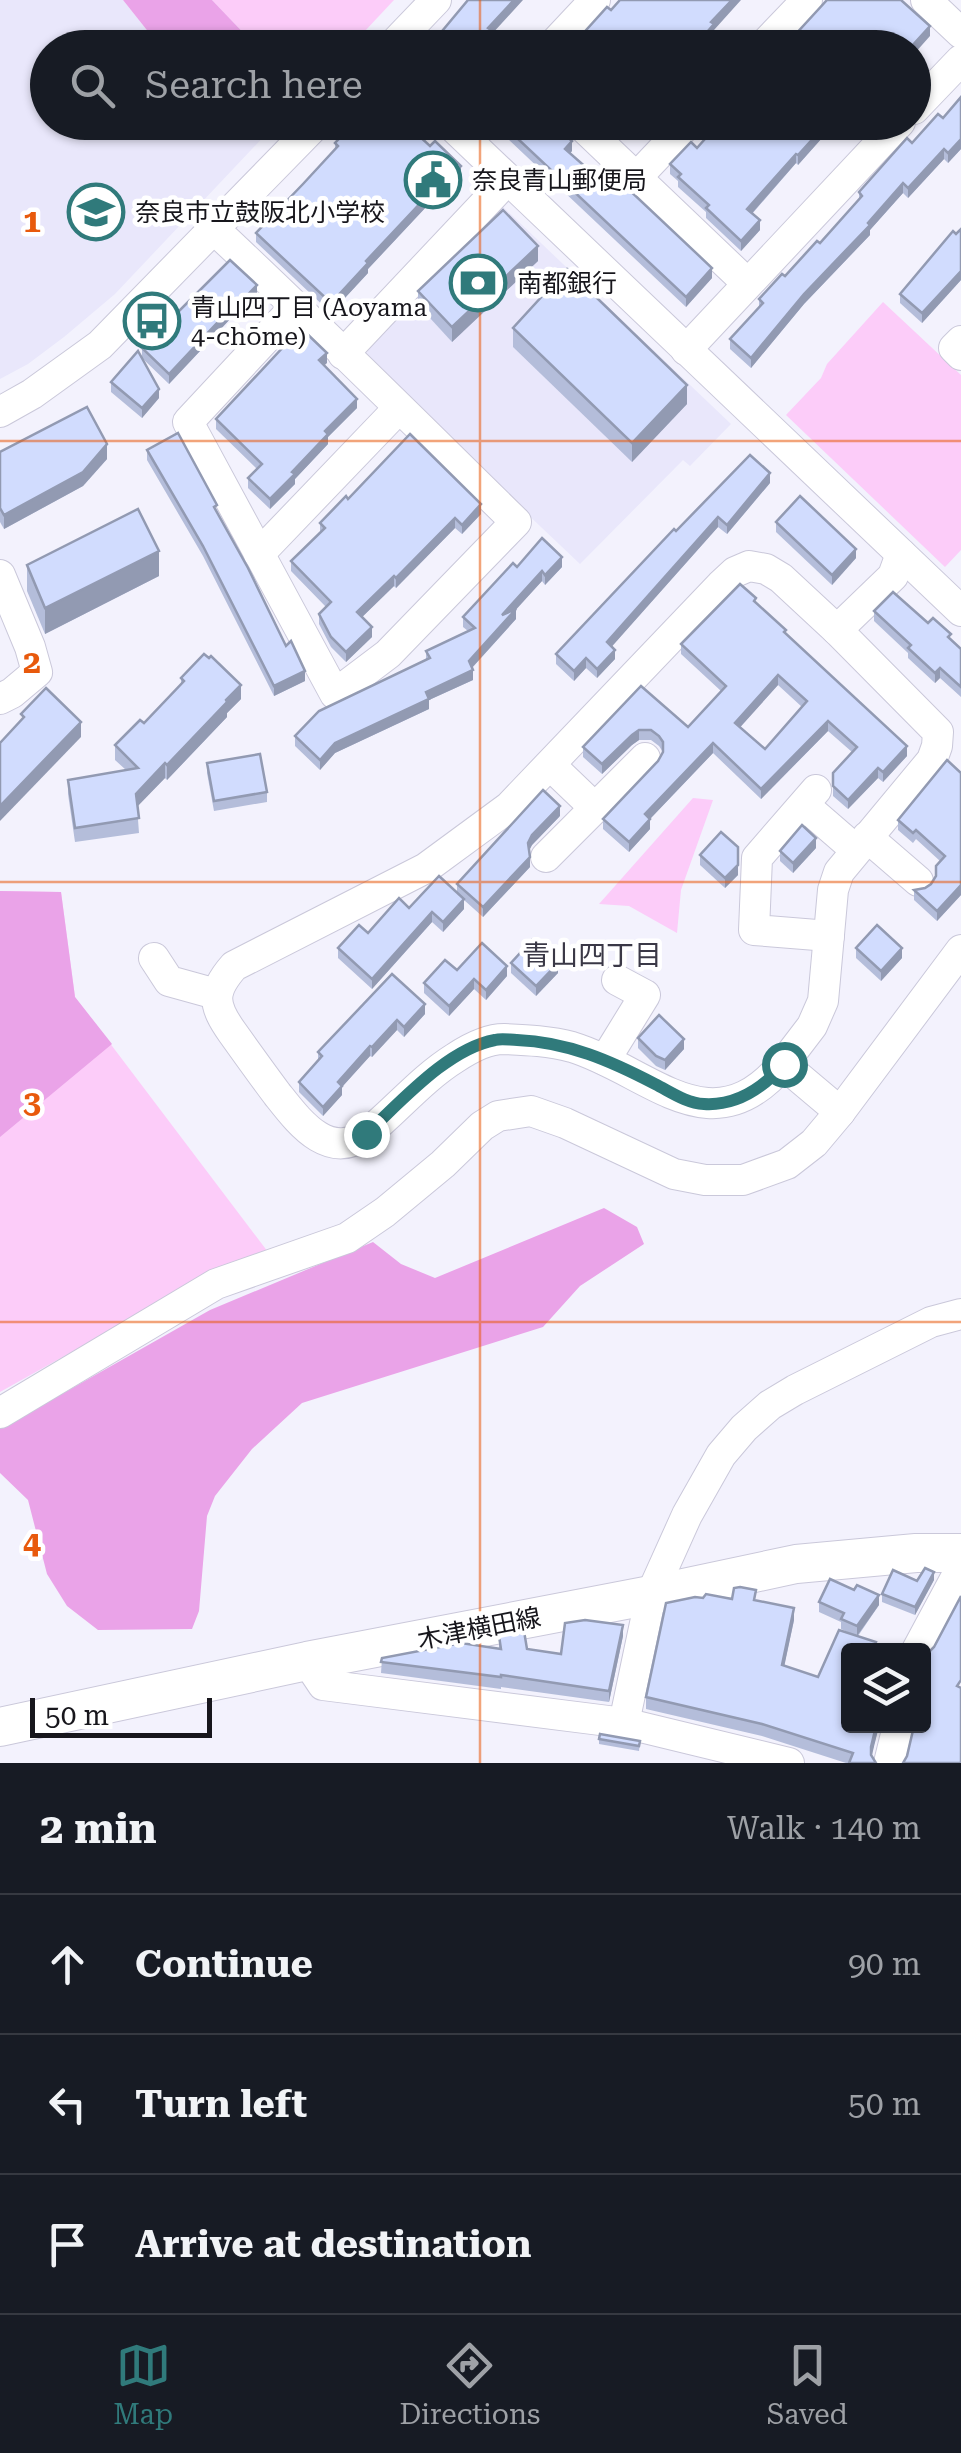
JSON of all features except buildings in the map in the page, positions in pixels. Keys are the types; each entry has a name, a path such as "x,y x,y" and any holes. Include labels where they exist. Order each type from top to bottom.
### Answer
{"main road":[{"name":"木津横田線","path":"0,1727 307,1660 796,1564 916,1553 961,1554"}],"street":[{"path":"407,30 436,0"},
{"path":"567,30 595,0"},
{"path":"778,30 806,0"},
{"path":"926,0 961,33"},
{"path":"931,91 961,60"},
{"path":"0,412 100,345 301,140"},
{"path":"467,140 901,554 954,590"},
{"path":"597,140 747,283"},
{"path":"636,178 672,140"},
{"path":"686,350 883,140"},
{"path":"343,354 508,180"},
{"path":"214,230 399,408 516,522 388,654 336,694 188,422 295,308"},
{"path":"961,341 954,348 961,355"},
{"path":"259,554 399,408"},
{"path":"837,630 892,576 901,554"},
{"path":"749,566 766,569 837,630 949,745 838,872 823,1001 812,1026 784,1064 753,1092 735,1101 704,1104 677,1097 572,1047 497,1039 473,1047 444,1064 366,1134 345,1144 329,1142 300,1123 220,1015 216,994 234,966 426,868 509,808 734,572 749,566"},
{"path":"0,575 38,672 0,699"},
{"path":"546,857 645,758"},
{"path":"550,765 595,808"},
{"path":"829,936 754,930 756,858 810,797 862,843 918,882"},
{"path":"0,1413 216,1284 347,1238 385,1212 498,1116 531,1111 674,1174 743,1180 787,1164 814,1143 840,1112 961,950"},
{"path":"154,958 169,981 216,994"},
{"path":"605,1060 645,996 616,980"},
{"path":"784,1064 840,1112"},
{"path":"624,1723 651,1595 687,1515 721,1455 770,1405 931,1322 961,1314"},
{"path":"920,1643 961,1568"},
{"path":"307,1660 323,1685 624,1723 789,1763"},
{"path":"890,1763 896,1733"}],"shaded area":[{"name":"奈良市立鼓阪北小学校","path":"0,0 123,0 147,30 30,30 30,140 260,140 115,294 28,364 0,379"},
{"path":"123,0 212,0 241,30 147,30"},
{"path":"212,0 394,0 366,30 241,30"},
{"path":"500,204 731,424 690,466 683,460 580,564 366,361 369,341"},
{"path":"883,302 961,375 961,550 945,567 786,415"},
{"path":"693,798 713,800 681,890 677,933 629,906 599,904"},
{"path":"0,891 61,892 75,997 268,1252 213,1273 0,1392"},
{"path":"0,891 61,892 75,997 112,1044 0,1137"},
{"path":"604,1208 637,1227 644,1244 580,1286 543,1327 302,1403 252,1449 215,1496 207,1516 199,1611 192,1629 98,1630 67,1606 47,1574 28,1500 0,1473 0,1429 210,1310 373,1242 401,1264 435,1278"}],"place":[{"name":"奈良青山郵便局","path":"433,180"},
{"name":"奈良市立鼓阪北小学校","path":"96,212"},
{"name":"南都銀行","path":"478,283"},
{"name":"青山四丁目 (Aoyama 4-chōme)","path":"152,321"}],"district":[{"name":"青山四丁目","path":"592,955"}],"route":[{"path":"366,1134 444,1064 473,1047 497,1039 572,1047 677,1097 704,1104 735,1101 753,1092 784,1064"}]}
